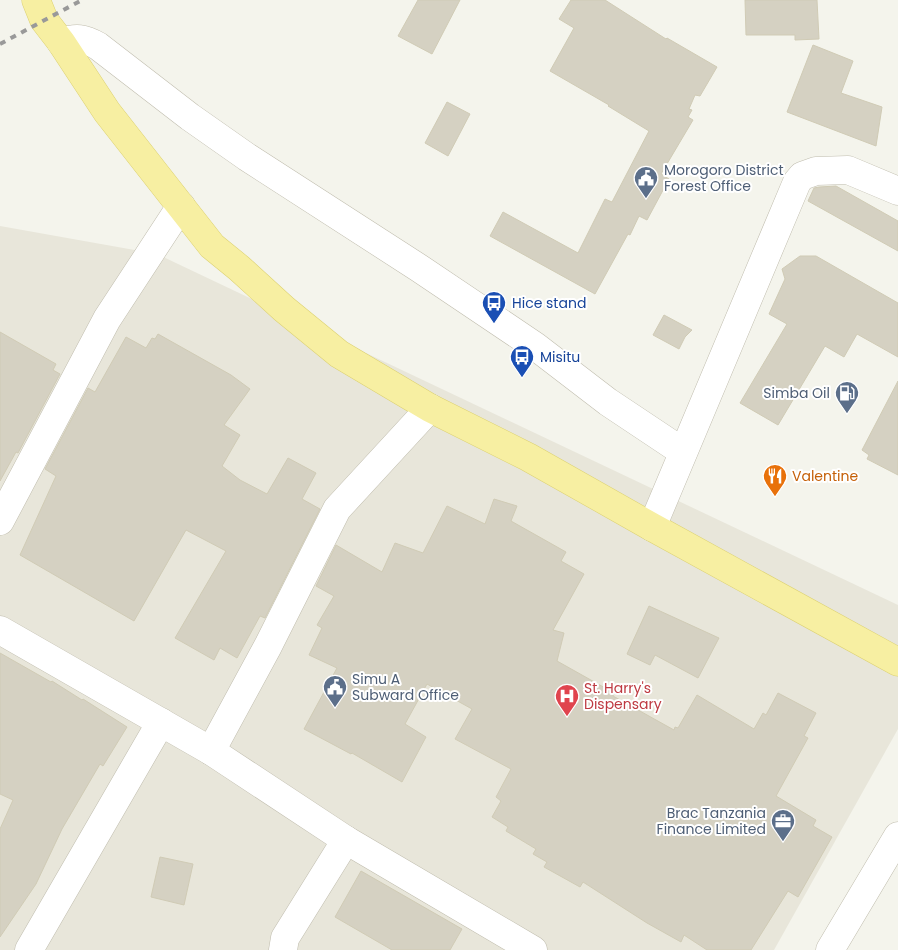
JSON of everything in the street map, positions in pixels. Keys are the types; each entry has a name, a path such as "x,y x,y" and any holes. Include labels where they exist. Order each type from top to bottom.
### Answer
{"main road":[{"path":"36,0 44,20 107,112 212,246 338,354 430,408 528,457 898,662"}],"street":[{"path":"60,42 72,38 98,46 247,158 419,268 535,346 608,402 683,452"},
{"path":"652,526 797,182 802,176 816,171 848,170 898,192"},
{"path":"0,521 107,319 181,206"},
{"path":"211,751 268,646 337,509 430,408"},
{"path":"0,630 211,751 346,840 527,949"},
{"path":"29,950 161,722"},
{"path":"830,950 898,836"},
{"path":"283,950 286,938 346,840"}],"shaded area":[{"path":"0,226 157,254 898,605 898,729 774,950 0,950"}],"building":[{"path":"418,0 460,0 432,54 398,36"},
{"path":"571,0 605,0 666,39 717,67 700,96 695,95 689,109 692,110 688,117 693,120 661,174 669,179 647,220 639,216 595,294 490,236 503,212 578,253 605,199 612,202 649,131 609,105 550,71 574,28 559,19"},
{"path":"745,0 817,0 819,39 795,40 795,35 746,35"},
{"path":"813,45 853,61 841,93 882,107 876,146 787,112"},
{"path":"447,102 470,114 448,156 425,143"},
{"path":"836,186 898,221 898,251 808,201 814,188"},
{"path":"800,256 816,256 898,303 898,357 857,334 844,357 825,346 778,425 740,403 787,324 769,314 785,279 782,269"},
{"path":"664,315 692,330 685,337 679,349 653,335"},
{"path":"0,332 56,364 53,370 60,374 18,453 16,452 0,481"},
{"path":"158,334 231,375 250,389 224,425 240,435 222,466 240,480 267,494 288,458 316,473 302,499 320,509 265,618 260,616 237,658 220,648 214,660 175,638 226,551 186,530 134,621 20,555 56,476 45,469 88,388 95,392 126,337 146,348 152,338 155,339"},
{"path":"898,381 898,475 867,459 869,455 862,450"},
{"path":"494,499 517,506 511,521 566,552 561,561 584,574 553,630 564,633 557,661 614,693 613,696 674,730 675,727 678,728 697,695 754,729 763,713 766,715 778,693 816,713 804,736 808,738 776,796 816,820 813,826 832,837 798,897 788,891 751,950 707,950 684,935 681,942 647,923 583,882 580,887 544,867 547,862 533,854 536,849 506,831 508,827 492,817 501,801 496,797 511,769 455,739 472,709 427,684 405,724 426,737 402,782 352,753 304,729 337,668 309,655 322,628 317,625 334,596 316,586 336,545 382,572 395,543 423,553 447,506 485,524"},
{"path":"649,606 719,638 698,678 655,655 650,665 627,654"},
{"path":"0,653 83,699 127,727 103,766 100,764 62,829 36,884 0,937 0,829 13,800 0,794"},
{"path":"160,857 193,864 184,905 151,897"},
{"path":"361,871 462,929 450,950 392,950 335,917"}],"railway":[{"path":"0,44 82,0"}],"place":[{"name":"Morogoro District Forest Office","path":"646,199"},
{"name":"Hice stand","path":"494,324"},
{"name":"Misitu","path":"522,378"},
{"name":"Simba Oil","path":"847,414"},
{"name":"Valentine","path":"775,497"},
{"name":"Simu A Subward Office","path":"335,708"},
{"name":"St. Harry's Dispensary","path":"567,717"},
{"name":"Brac Tanzania Finance Limited","path":"783,842"}]}
